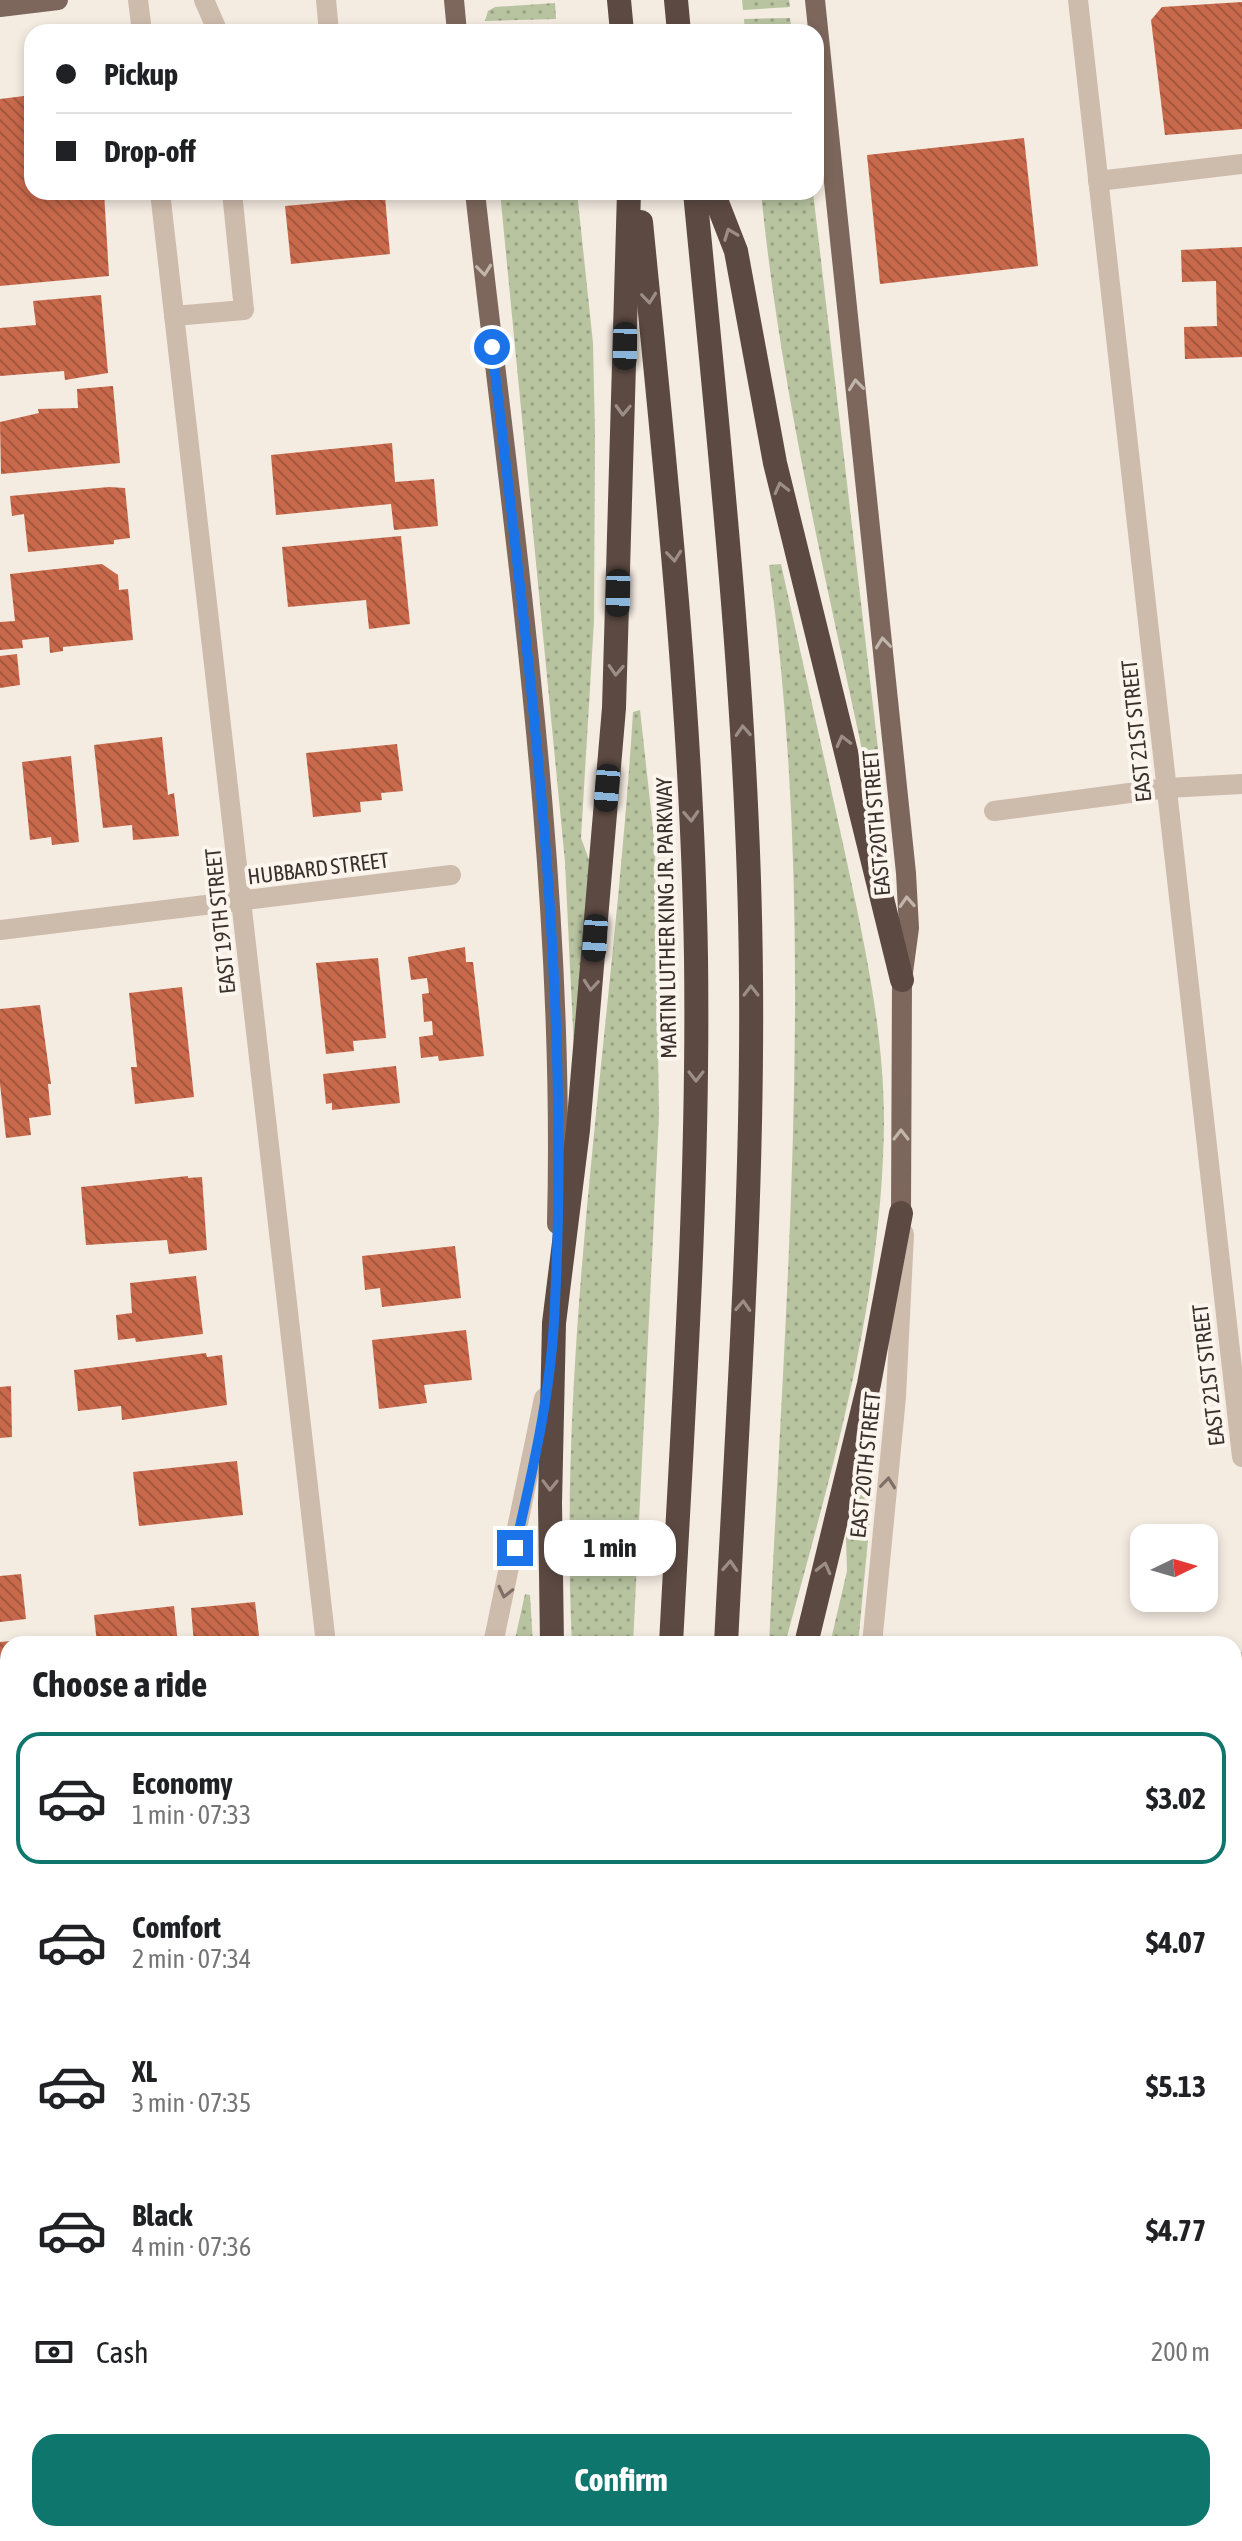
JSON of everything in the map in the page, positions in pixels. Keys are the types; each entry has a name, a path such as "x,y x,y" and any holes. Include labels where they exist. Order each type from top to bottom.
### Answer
{"highway":[{"path":"619,0 621,24"},
{"path":"676,0 678,24"},
{"path":"552,1636 550,1503 554,1323 580,1116 614,708 629,200"},
{"name":"MARTIN LUTHER KING JR. PARKWAY","path":"639,200 684,675 696,959 693,1186 671,1636"},
{"path":"696,200 736,628 750,935 750,1129 726,1636"},
{"path":"716,200 736,251 775,463 902,980"},
{"path":"808,1636 875,1358 901,1213"}],"main road":[{"path":"0,7 58,0"},
{"path":"454,0 456,24"},
{"name":"EAST 20TH STREET","path":"815,0 818,24"},
{"name":"EAST 20TH STREET","path":"824,85 902,818 909,928 902,980 901,1213"},
{"path":"476,200 552,905 558,1115 554,1323"}],"street":[{"path":"138,0 141,24"},
{"path":"204,0 214,24"},
{"path":"326,0 328,24"},
{"name":"EAST 21ST STREET","path":"1078,0 1242,1457"},
{"path":"1098,181 1242,164"},
{"name":"EAST 19TH STREET","path":"161,200 325,1636"},
{"path":"174,316 244,310 233,200"},
{"path":"994,811 1167,788 1242,784"},
{"name":"HUBBARD STREET","path":"0,930 451,875"},
{"name":"EAST 20TH STREET","path":"873,1636 898,1369 905,1245 901,1213"},
{"path":"495,1636 534,1456 554,1323"}],"green space":[{"path":"742,0 789,0 790,7 743,10"},
{"path":"555,3 556,19 485,21 488,11 495,7"},
{"path":"790,18 791,24 744,24 744,19"},
{"path":"501,200 578,200 593,343 594,621 581,838 591,865 574,1050 565,862"},
{"path":"762,200 814,200 884,800 873,802 794,422"},
{"path":"781,564 866,953 881,1054 884,1122 881,1190 864,1321 836,1450 787,1636 769,1636 789,1239 795,969 792,834 784,699 769,565"},
{"path":"640,710 655,847 659,1115 633,1636 572,1636 570,1527 580,1294 633,712"},
{"path":"862,1473 874,1477 859,1636 832,1636 847,1571 846,1537"},
{"path":"525,1594 530,1595 533,1636 516,1636"}],"building":[{"path":"1242,2 1242,129 1165,135 1151,20 1162,7"},
{"path":"24,96 24,200 104,200 109,276 0,286 0,99"},
{"path":"1024,138 1038,266 880,284 867,155"},
{"path":"385,200 390,254 291,264 285,206"},
{"path":"1242,247 1242,357 1185,359 1184,327 1217,326 1216,281 1182,282 1181,250"},
{"path":"101,295 108,373 65,380 64,371 0,376 0,328 36,325 33,301"},
{"path":"113,386 120,463 1,474 0,422 39,413 38,409 78,408 77,389"},
{"path":"392,443 395,482 434,479 438,526 394,530 391,504 276,515 271,455"},
{"path":"125,488 130,538 114,540 114,544 28,552 24,514 12,516 10,496"},
{"path":"401,536 410,624 369,629 366,600 288,607 282,547"},
{"path":"102,564 118,575 119,590 128,589 133,640 63,647 63,651 50,653 49,637 22,640 23,648 0,650 0,622 15,621 10,574"},
{"path":"17,654 20,685 0,688 0,656"},
{"path":"162,737 168,795 174,793 179,836 133,840 132,825 103,828 94,745"},
{"path":"397,744 403,791 381,793 382,800 360,802 361,812 313,817 306,753"},
{"path":"71,756 79,842 52,845 51,837 30,840 22,762"},
{"path":"465,947 466,962 473,962 484,1056 439,1061 438,1056 421,1058 419,1037 433,1035 432,1021 424,1022 422,994 429,993 427,978 411,980 408,957"},
{"path":"378,958 386,1038 353,1041 354,1051 326,1054 316,963"},
{"path":"182,987 194,1097 135,1104 131,1067 137,1067 129,993"},
{"path":"40,1005 51,1084 48,1084 51,1115 29,1118 31,1135 6,1138 0,1084 0,1009"},
{"path":"396,1066 400,1103 332,1110 332,1103 326,1104 323,1074"},
{"path":"202,1177 207,1250 169,1254 167,1240 86,1245 81,1187"},
{"path":"455,1246 461,1298 382,1307 380,1288 365,1290 362,1256"},
{"path":"196,1276 203,1334 136,1342 135,1338 118,1340 116,1315 132,1313 130,1283"},
{"path":"466,1330 472,1380 424,1385 427,1403 379,1409 372,1340"},
{"path":"206,1353 207,1357 222,1355 227,1405 122,1420 121,1406 78,1411 74,1370"},
{"path":"11,1386 12,1437 0,1438 0,1387"},
{"path":"237,1461 243,1515 139,1526 133,1472"},
{"path":"21,1574 26,1619 0,1622 0,1576"},
{"path":"255,1602 259,1636 193,1636 191,1608"},
{"path":"174,1606 177,1636 96,1636 94,1615"}],"route":[{"path":"492,347 545,813 558,1059 554,1323 545,1394 515,1548"}]}
